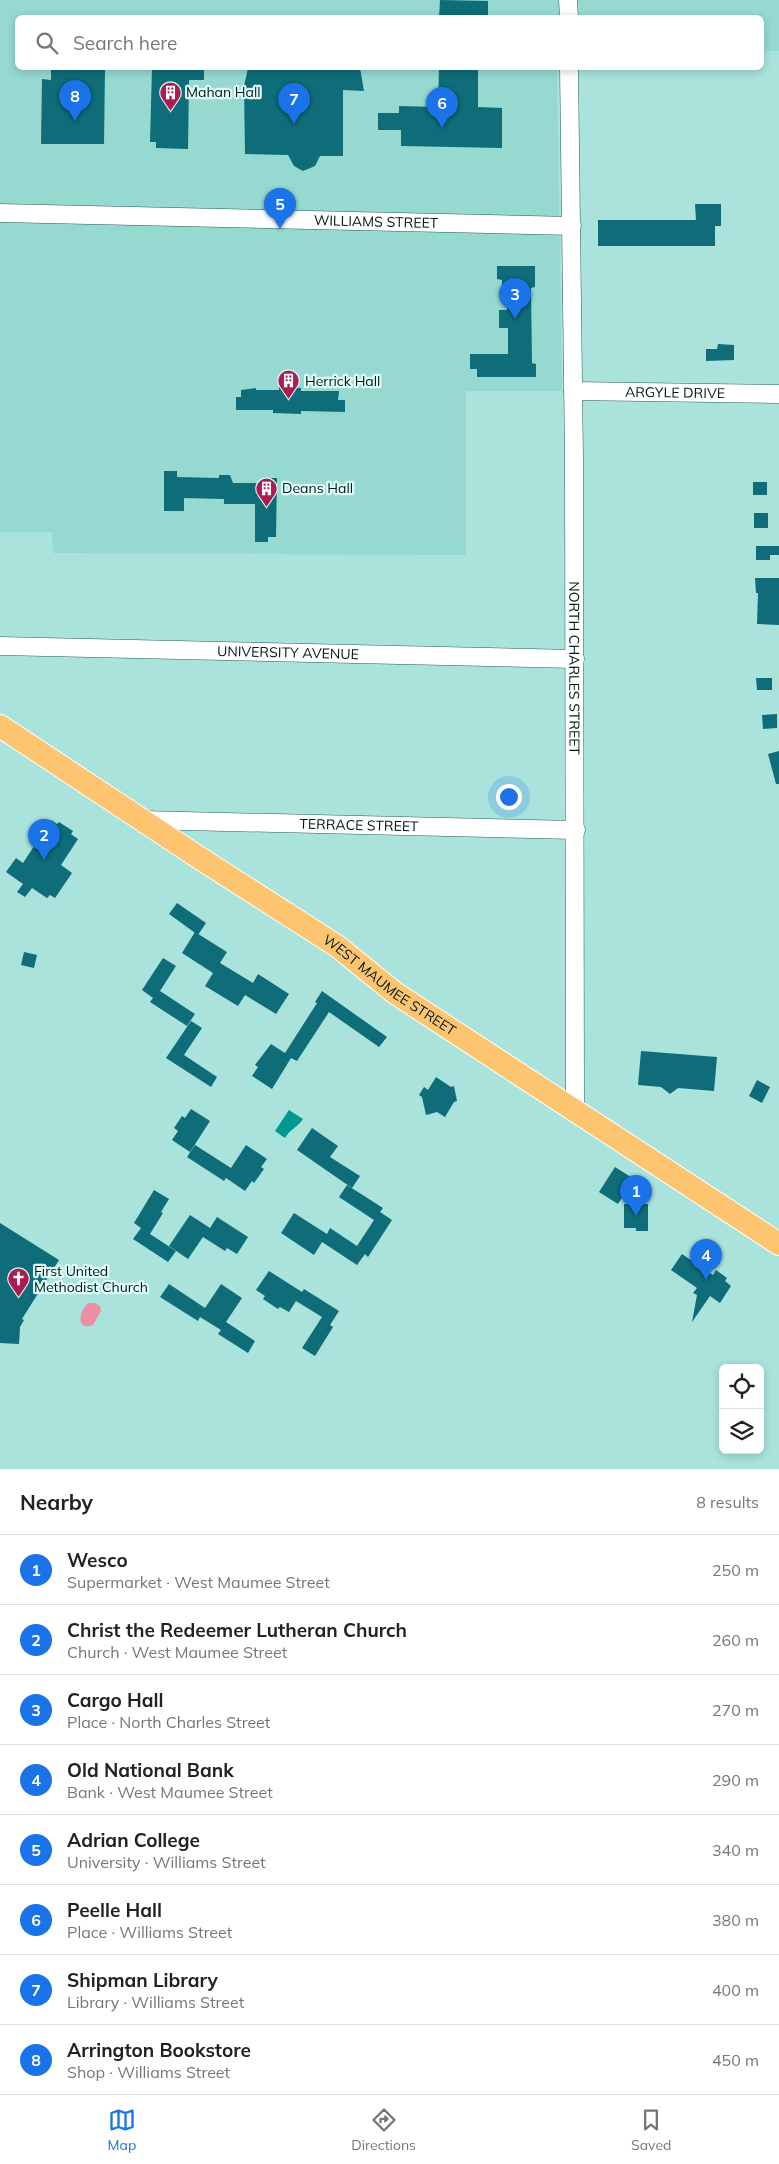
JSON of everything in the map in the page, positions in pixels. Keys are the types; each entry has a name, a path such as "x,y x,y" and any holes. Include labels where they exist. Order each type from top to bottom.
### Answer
{"main road":[{"name":"WEST MAUMEE STREET","path":"0,726 337,946 395,993 779,1244"}],"street":[{"path":"568,0 568,15"},
{"name":"NORTH CHARLES STREET","path":"569,70 575,659 576,1111"},
{"name":"WILLIAMS STREET","path":"0,212 572,226"},
{"name":"ARGYLE DRIVE","path":"573,391 779,394"},
{"name":"UNIVERSITY AVENUE","path":"0,646 575,659"},
{"name":"TERRACE STREET","path":"142,820 576,830"}],"shaded area":[{"path":"0,0 779,0 779,51 764,51 764,15 15,15 15,70 557,70 562,391 466,391 466,555 53,553 52,532 0,532"},
{"path":"289,1110 303,1119 285,1138 275,1131"},
{"path":"89,1303 95,1303 100,1306 101,1311 93,1325 87,1326 81,1323 80,1319 85,1306"}],"building":[{"path":"440,0 488,1 488,15 439,15"},
{"path":"51,70 105,70 104,144 41,144 42,79 51,80"},
{"name":"Mahan Hall","path":"152,70 204,70 204,80 189,80 188,149 156,148 156,142 150,142"},
{"path":"248,70 360,70 364,91 343,90 343,156 320,156 315,166 303,171 294,166 288,155 245,154 244,86"},
{"path":"439,70 478,70 478,107 502,108 502,148 401,146 401,130 378,130 378,113 399,113 399,106 438,107"},
{"path":"695,204 721,204 721,226 715,226 715,246 598,246 598,220 696,220"},
{"path":"497,266 535,266 535,287 531,288 532,363 536,364 536,377 477,377 477,369 470,369 470,354 508,354 508,328 499,328 499,310 507,310 507,288 502,288 502,280 497,279"},
{"path":"718,344 734,345 734,360 706,361 706,349 717,349"},
{"name":"Herrick Hall","path":"279,387 301,388 301,391 339,391 338,400 345,400 345,412 301,411 301,414 273,413 273,410 236,410 236,397 241,397 241,390 256,388 256,390 279,390"},
{"name":"Deans Hall","path":"164,471 177,471 177,477 219,478 219,475 230,475 233,483 263,483 263,478 277,478 276,537 268,537 268,542 255,542 255,504 224,504 224,499 184,498 184,511 164,511"},
{"path":"753,482 767,482 767,495 753,495"},
{"path":"754,513 768,513 768,528 754,528"},
{"path":"756,546 779,546 779,555 770,555 770,560 756,560"},
{"path":"755,578 779,578 779,625 757,624 758,593 756,593"},
{"path":"756,678 772,678 772,690 757,690"},
{"path":"777,714 777,728 763,729 762,715"},
{"path":"779,751 779,784 776,784 768,754"},
{"path":"51,820 57,824 59,822 73,831 71,834 78,839 61,865 72,873 55,898 50,895 47,898 32,888 25,897 17,892 23,884 6,872 16,858 23,863"},
{"path":"177,903 206,923 198,935 169,914"},
{"path":"195,932 227,952 220,963 253,983 258,974 289,994 276,1014 245,995 238,1006 205,986 213,973 182,953"},
{"path":"24,952 37,955 34,968 21,965"},
{"path":"163,958 176,966 160,991 195,1014 187,1026 150,1002 153,998 142,990"},
{"path":"322,991 387,1037 379,1047 329,1012 297,1061 291,1058 272,1089 252,1076 258,1067 255,1065 271,1044 285,1053 317,1003 315,1002"},
{"path":"191,1021 202,1028 184,1055 217,1077 211,1087 166,1058"},
{"path":"641,1051 717,1057 714,1091 678,1088 670,1094 661,1087 638,1085"},
{"path":"436,1077 451,1087 454,1086 457,1101 454,1102 445,1117 437,1112 426,1115 422,1097 419,1095 424,1087 428,1090"},
{"path":"757,1080 770,1087 762,1103 749,1096"},
{"path":"191,1109 210,1121 190,1152 172,1140 178,1131 174,1128 182,1116 185,1118"},
{"path":"312,1128 338,1146 330,1157 360,1176 352,1188 297,1150"},
{"path":"195,1145 231,1168 246,1145 267,1159 261,1167 264,1169 254,1183 252,1181 245,1191 226,1178 224,1181 187,1157"},
{"path":"615,1167 634,1179 618,1204 599,1192"},
{"path":"347,1185 383,1208 380,1212 392,1220 368,1257 365,1254 357,1265 322,1242 314,1255 281,1233 294,1213 327,1234 330,1228 357,1246 374,1220 339,1197"},
{"path":"154,1190 169,1199 150,1234 176,1251 168,1262 133,1239 141,1228 134,1223"},
{"path":"624,1204 648,1204 648,1231 624,1228"},
{"path":"190,1215 210,1228 217,1217 248,1237 237,1254 227,1248 225,1251 203,1237 188,1259 169,1246"},
{"name":"First United Methodist Church","path":"0,1223 59,1260 22,1319 24,1320 20,1327 19,1344 0,1343"},
{"path":"682,1254 713,1275 716,1270 727,1278 725,1281 731,1286 720,1303 710,1296 692,1322 697,1295 693,1293 697,1288 671,1270"},
{"path":"269,1271 302,1292 304,1289 339,1311 330,1325 333,1327 315,1356 302,1348 322,1317 296,1301 289,1312 280,1307 278,1309 263,1299 265,1296 256,1290"},
{"path":"169,1284 205,1308 221,1284 242,1298 226,1322 255,1341 248,1353 218,1334 221,1330 200,1317 198,1321 160,1297"}],"place":[{"name":"Mahan Hall","path":"170,111"},
{"name":"Arrington Bookstore","path":"75,121"},
{"name":"Shipman Library","path":"294,124"},
{"name":"Peelle Hall","path":"442,128"},
{"name":"Adrian College","path":"280,229"},
{"name":"Cargo Hall","path":"515,319"},
{"name":"Herrick Hall","path":"289,400"},
{"name":"Deans Hall","path":"266,507"},
{"name":"Christ the Redeemer Lutheran Church","path":"44,860"},
{"name":"Wesco","path":"636,1216"},
{"name":"Old National Bank","path":"706,1280"},
{"name":"First United Methodist Church","path":"18,1298"}]}
